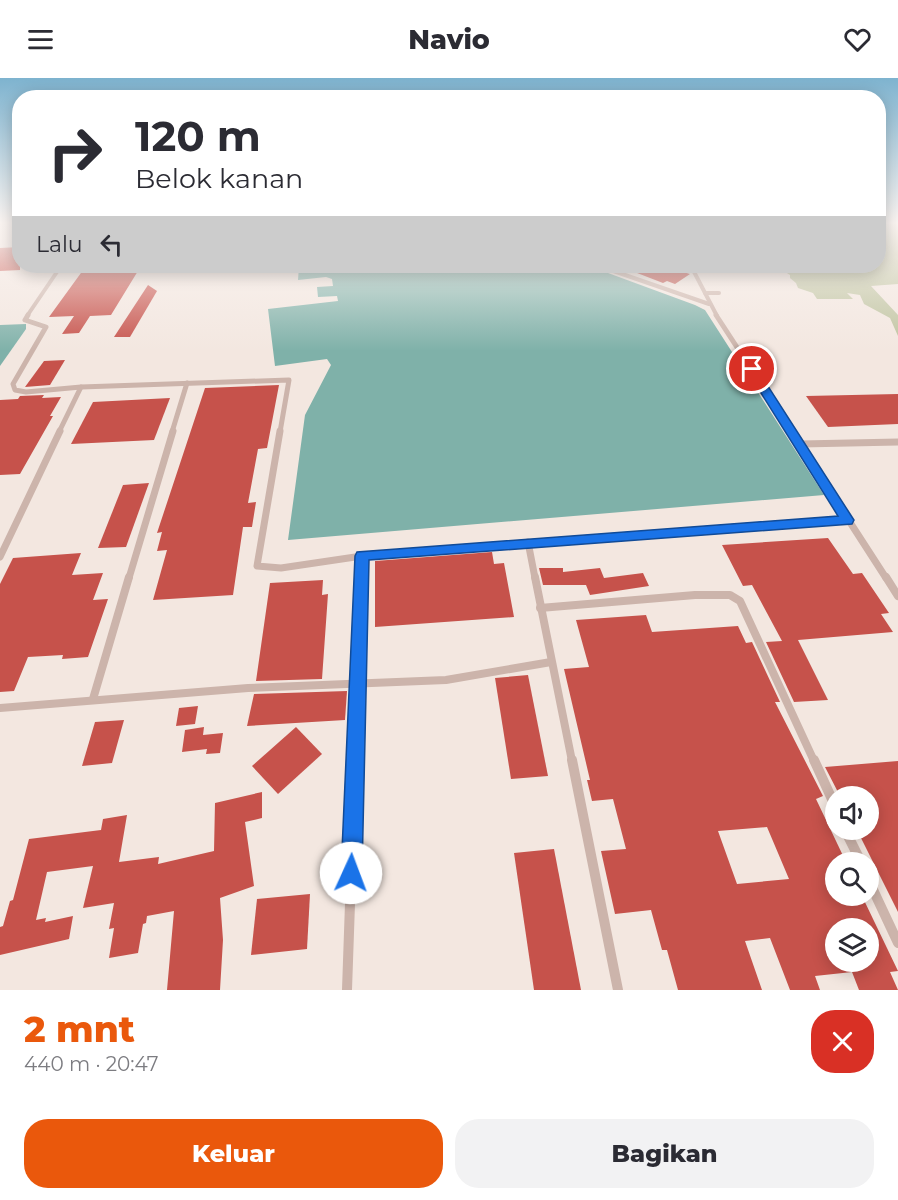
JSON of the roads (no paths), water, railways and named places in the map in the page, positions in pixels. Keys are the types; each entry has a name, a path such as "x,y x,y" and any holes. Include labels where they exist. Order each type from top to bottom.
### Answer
{"lane":[{"path":"56,273 26,320 46,327 13,384 15,390 26,392 81,387 280,379 290,382 257,566 281,568 362,556 847,520"},
{"path":"620,273 709,304"},
{"path":"695,273 709,304 898,596"},
{"path":"705,293 719,293"},
{"path":"93,699 187,383"},
{"path":"0,556 81,387"},
{"path":"801,444 898,442"},
{"path":"528,542 618,990"},
{"path":"346,990 362,556"},
{"path":"540,608 695,595 730,595 740,601 826,786"},
{"path":"0,708 248,688 359,686 446,680 551,662"},
{"path":"879,902 898,943"}],"water":[{"path":"298,273 608,273 695,305 705,310 824,495 288,540 305,415 331,365 327,359 275,366 268,309 338,301 337,296 318,297 317,287 333,286 332,279 326,277 298,280"},
{"path":"26,324 26,329 0,366 0,325"}]}
